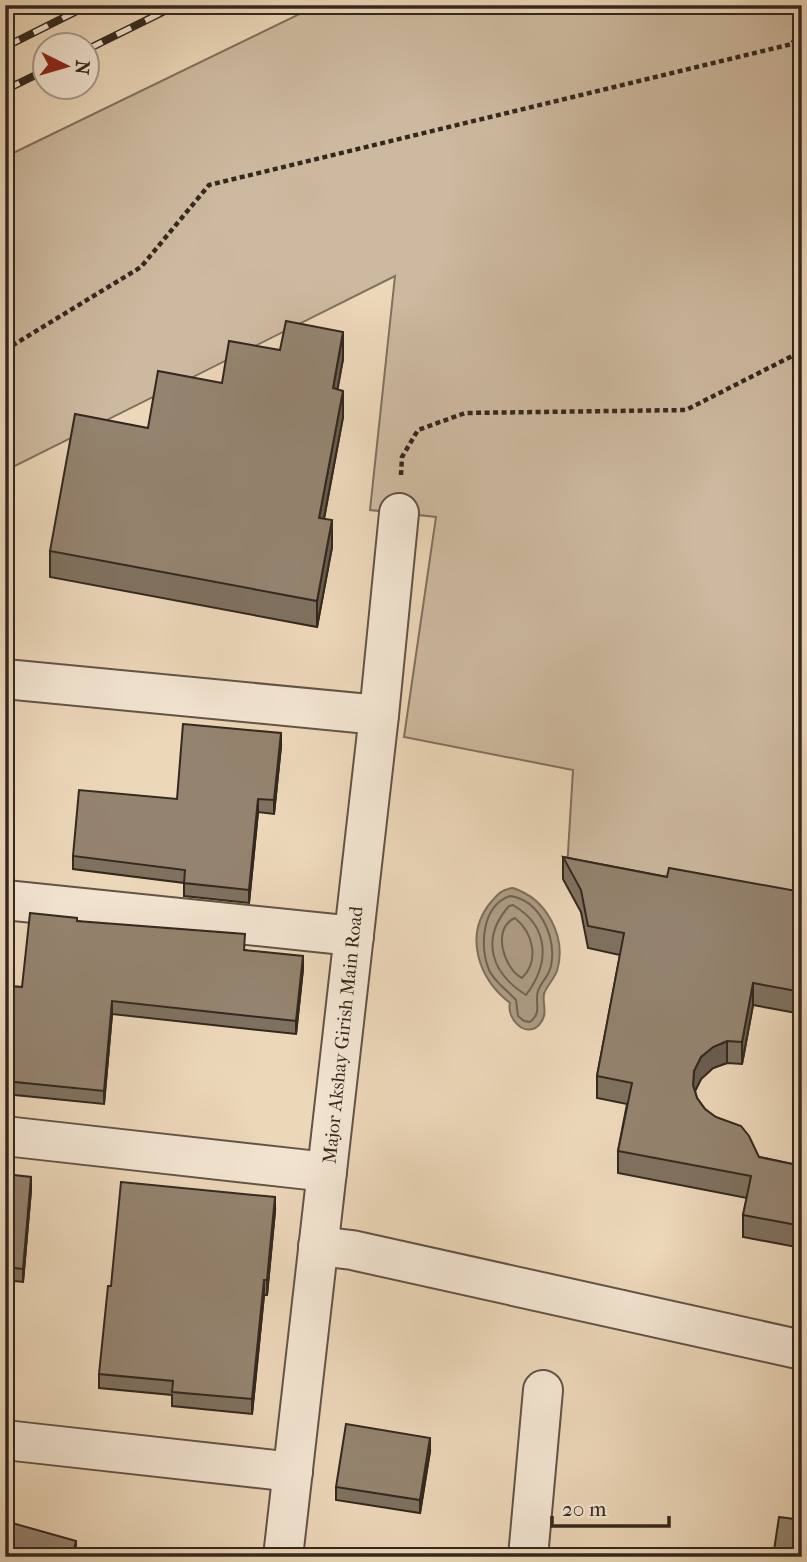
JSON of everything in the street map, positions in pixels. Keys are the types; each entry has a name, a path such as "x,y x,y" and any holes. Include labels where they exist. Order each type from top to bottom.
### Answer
{"street":[{"name":"Major Akshay Girish Main Road","path":"283,1557 379,715 399,513"},
{"path":"5,679 379,715"},
{"path":"5,900 354,936"},
{"path":"5,1136 327,1172"},
{"path":"318,1246 352,1250 802,1350"},
{"path":"528,1557 543,1390"},
{"path":"5,1440 293,1472"}],"path":[{"path":"5,350 141,267 209,185 792,44 802,26"},
{"path":"399,513 402,457 418,430 465,413 686,410 802,351"}],"shaded area":[{"path":"318,5 802,5 802,900 567,869 573,770 404,737 436,517 370,510 395,276 5,471 5,157"}],"water":[{"path":"513,888 525,893 544,910 552,921 559,945 557,971 544,994 544,1017 539,1025 528,1030 514,1020 510,1003 490,982 478,956 478,929 483,915 500,892"}],"building":[{"path":"286,321 343,332 333,388 343,391 319,518 332,520 317,601 50,551 75,414 148,428 158,371 222,383 229,341 280,350"},
{"path":"5,699 13,700 7,772 5,772"},
{"path":"183,724 281,733 274,800 258,799 249,890 184,883 185,870 73,856 79,790 177,799"},
{"path":"563,857 667,877 669,868 802,892 802,992 753,983 742,1042 727,1041 713,1047 701,1057 694,1071 693,1085 697,1098 705,1109 716,1117 741,1126 759,1157 802,1166 802,1226 743,1215 751,1176 618,1151 632,1083 597,1076 624,933 588,926 581,890"},
{"path":"30,913 77,918 77,921 245,934 244,950 303,956 296,1021 112,1001 104,1091 5,1081 5,986 22,987"},
{"path":"5,1174 31,1177 23,1269 5,1267"},
{"path":"121,1182 275,1197 252,1399 172,1392 173,1381 99,1374"},
{"path":"346,1424 430,1438 420,1500 336,1487"},
{"path":"779,1517 802,1520 802,1557 773,1557"},
{"path":"5,1521 76,1541 72,1557 5,1557"}],"railway":[{"path":"5,47 89,5"},
{"path":"102,42 177,5"},
{"path":"5,90 32,77"}]}
